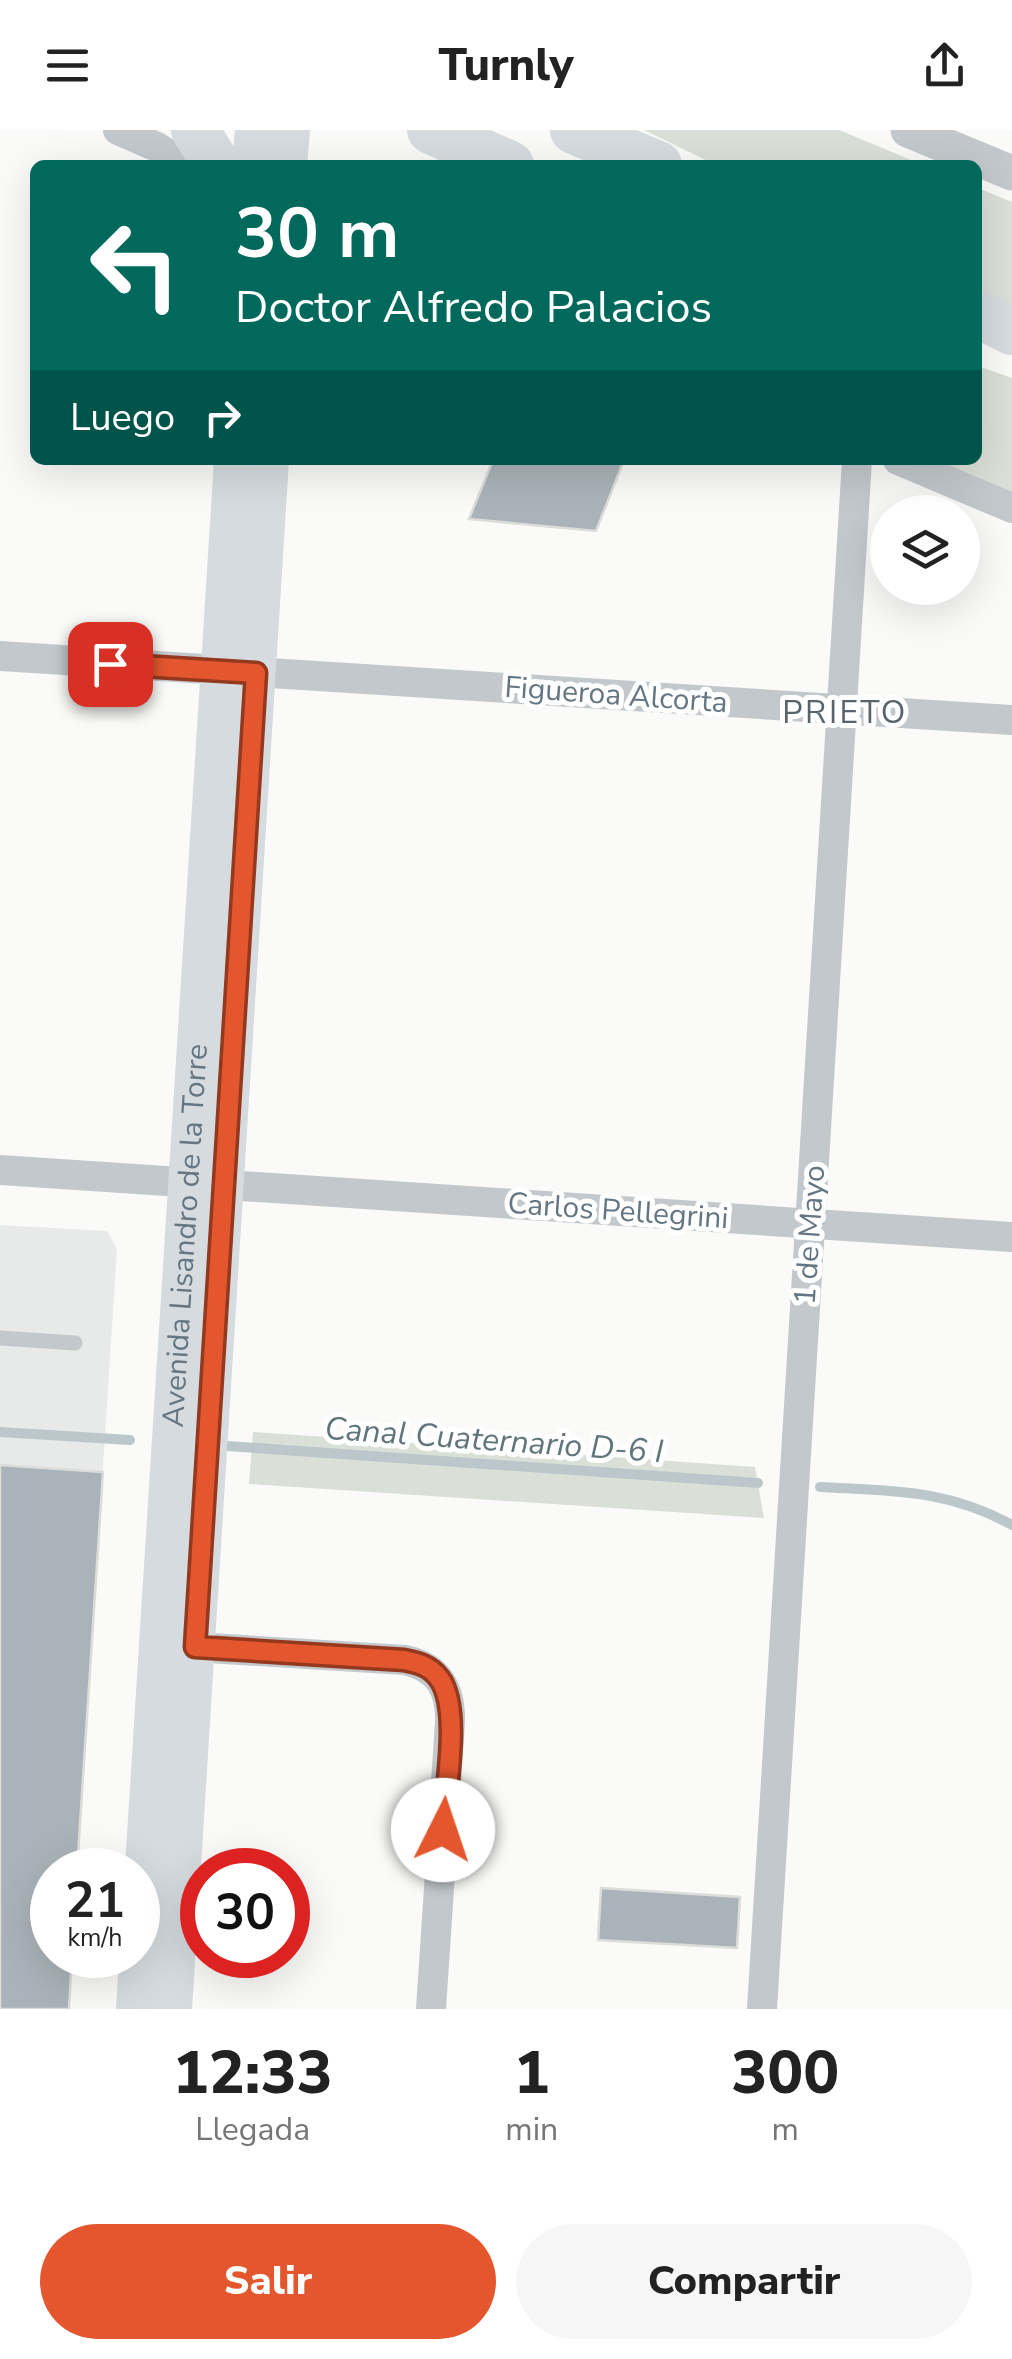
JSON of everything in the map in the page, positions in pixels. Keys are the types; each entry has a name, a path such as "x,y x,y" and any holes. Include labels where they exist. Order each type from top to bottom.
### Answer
{"highway":[{"path":"195,130 214,160"},
{"path":"431,130 499,160"},
{"path":"574,130 646,160"},
{"path":"982,316 1012,333"},
{"path":"982,327 1012,333"}],"main road":[{"path":"252,160 254,130"},
{"path":"288,160 290,130"},
{"name":"Avenida Lisandro de la Torre","path":"172,2009 177,1646 238,672 234,465"},
{"name":"Avenida Lisandro de la Torre","path":"238,672 268,465"},
{"name":"Avenida Lisandro de la Torre","path":"136,2009 177,1646"}],"street":[{"path":"118,130 158,147 177,160"},
{"path":"908,130 981,160"},
{"path":"982,161 1012,173"},
{"name":"1 de Mayo","path":"762,2009 857,465"},
{"path":"910,465 1012,508"},
{"name":"Figueroa Alcorta","path":"0,656 1012,720"},
{"name":"Carlos Pellegrini","path":"0,1170 1012,1237"},
{"path":"177,1646 404,1660 428,1667 442,1682 450,1722 431,2009"}],"lane":[{"path":"0,1338 75,1343"}],"shaded area":[{"path":"644,130 839,130 911,160 706,160"},
{"path":"982,190 1012,202 1012,305 982,292"},
{"path":"982,367 1012,378 1012,492 947,465 982,465"},
{"path":"0,1225 107,1231 117,1249 78,1848 30,1848 30,1978 0,2009"},
{"path":"253,1432 755,1467 764,1518 249,1484"}],"building":[{"path":"491,465 622,465 596,531 469,519"},
{"path":"0,1465 103,1472 78,1848 30,1848 30,1978 71,1978 69,2009 0,2009"},
{"path":"601,1888 740,1897 737,1948 598,1940"}],"waterway":[{"name":"Canal Cuaternario D-6 I","path":"0,1432 130,1440"},
{"name":"Canal Cuaternario D-6 I","path":"227,1446 758,1483"},
{"name":"Canal Cuaternario D-6 I","path":"820,1487 942,1498 1012,1525"}],"district":[{"name":"PRIETO","path":"845,712"}],"route":[{"path":"110,664 256,673 195,1647 404,1660 428,1667 442,1682 450,1713 443,1830"}]}
